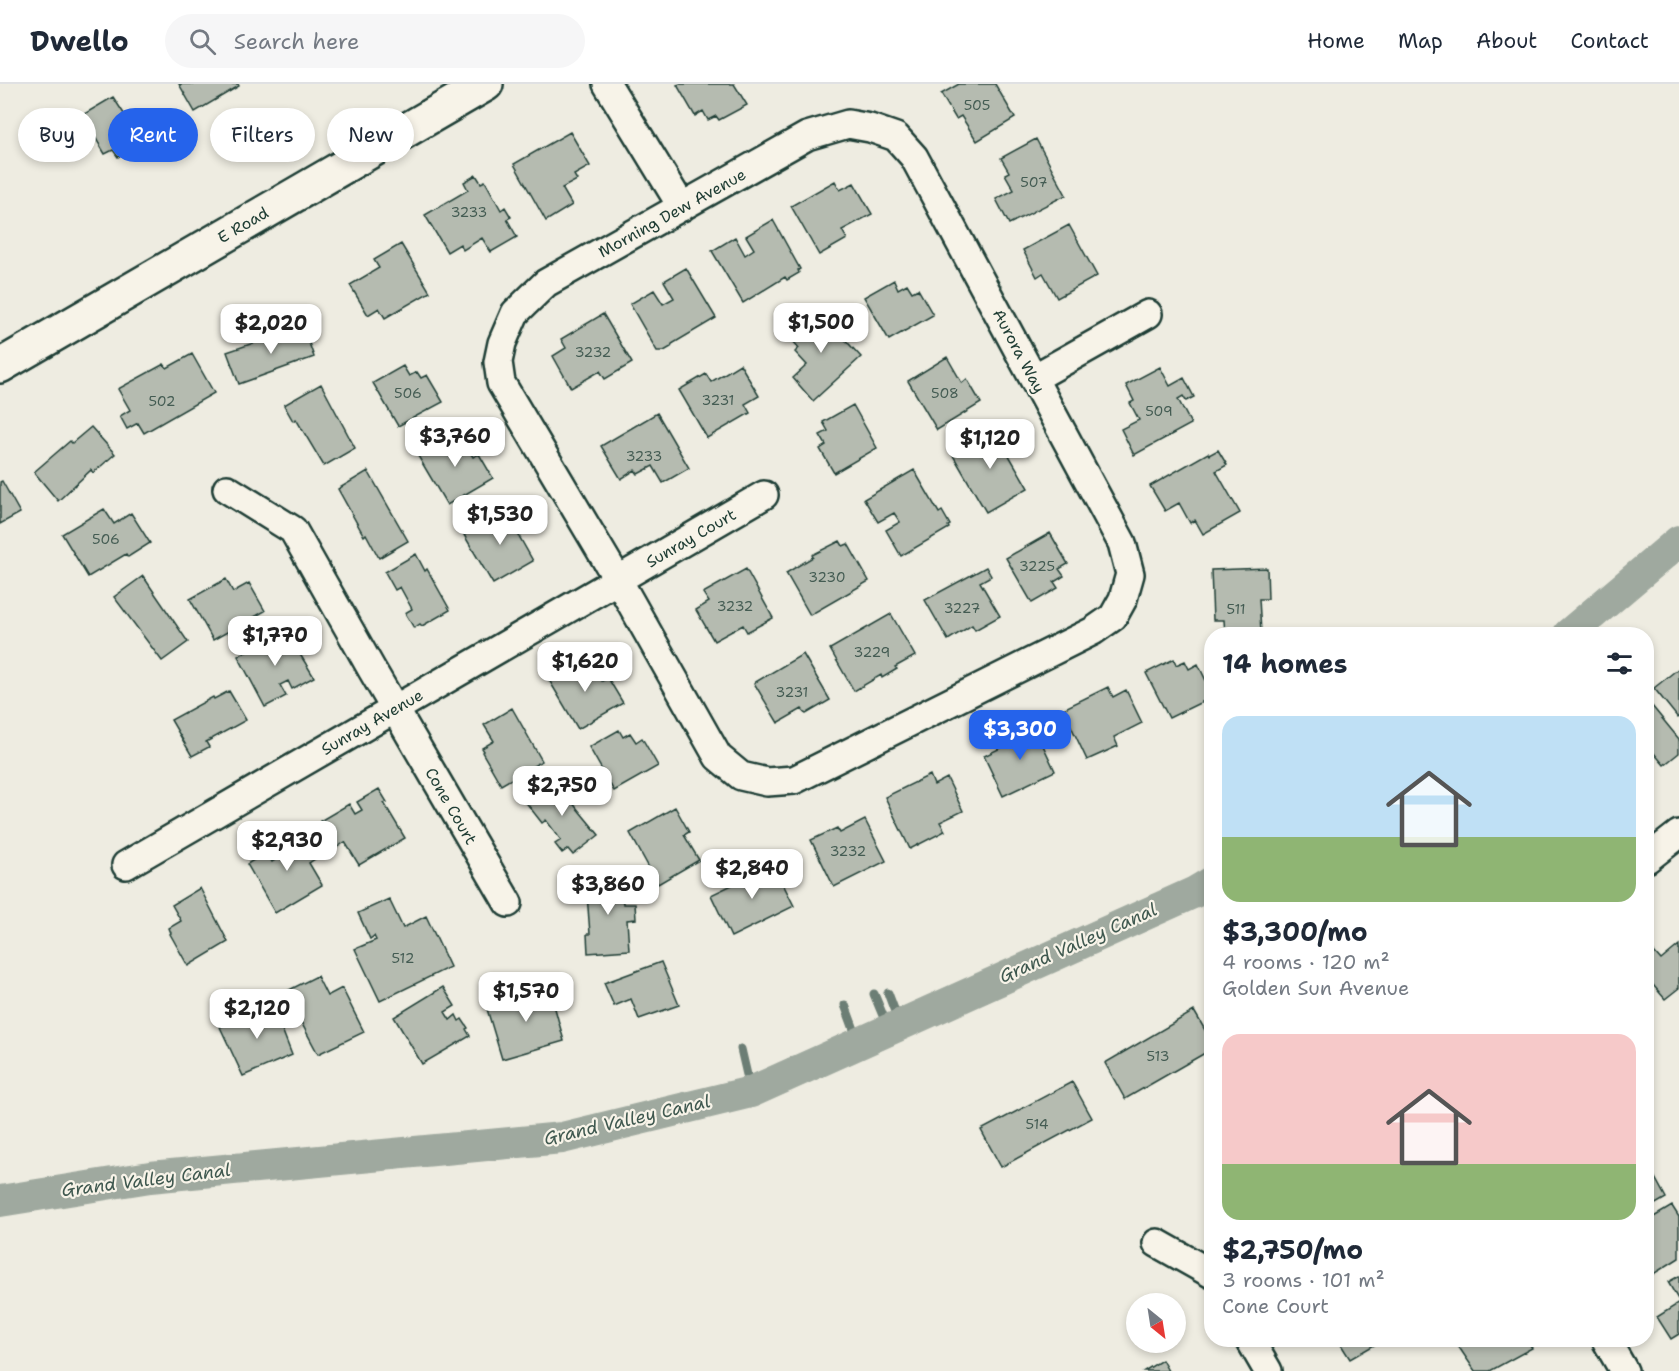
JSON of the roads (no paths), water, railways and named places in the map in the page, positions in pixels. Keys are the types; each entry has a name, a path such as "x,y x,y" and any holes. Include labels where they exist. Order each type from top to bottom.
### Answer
{"street":[{"name":"E Road","path":"0,366 486,84"},
{"path":"607,84 682,207"},
{"name":"Morning Dew Avenue","path":"741,776 718,757 618,580 501,383 498,362 514,313 546,283 807,136 848,124 870,128"},
{"name":"Aurora Way","path":"741,776 766,782 794,780 1093,631 1113,617 1123,599 1130,574 1122,543 914,157 896,137 870,128"},
{"path":"1034,378 1148,314"},
{"name":"Cone Court","path":"227,489 293,530 508,903"},
{"name":"Sunray Court","path":"618,580 764,495"},
{"name":"Sunray Avenue","path":"126,864 618,580"},
{"path":"1654,854 1679,834"},
{"path":"1157,1243 1204,1269"},
{"path":"1254,1347 1268,1371"},
{"path":"1610,1347 1624,1371"}],"waterway":[{"name":"Grand Valley Canal","path":"1577,627 1679,541"},
{"name":"Grand Valley Canal","path":"0,1201 150,1177 562,1138 751,1092 1204,887"},
{"path":"888,993 900,1025"},
{"path":"874,994 889,1030"},
{"path":"845,1005 859,1043"},
{"path":"741,1049 751,1092"}]}
